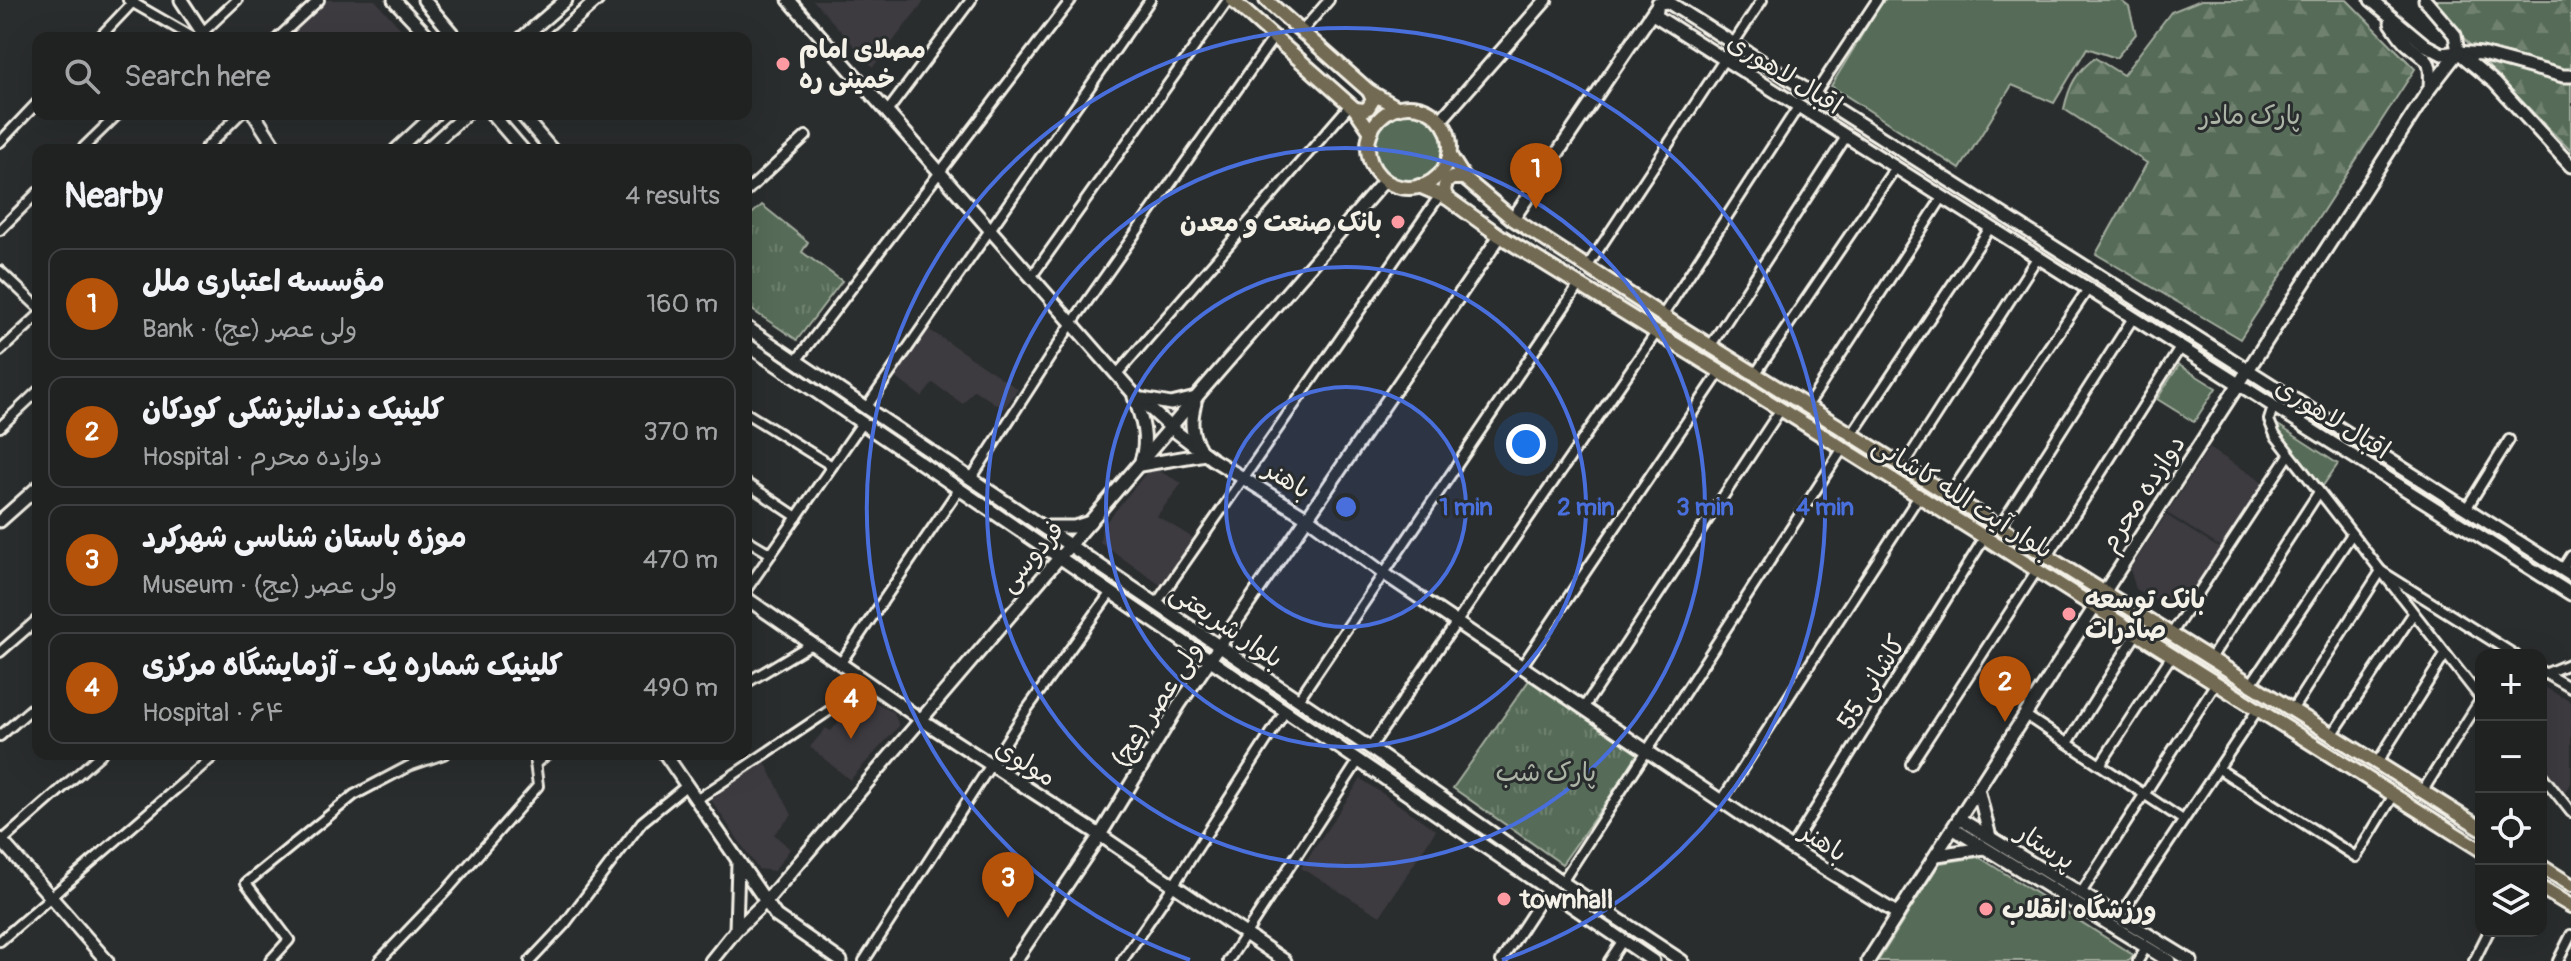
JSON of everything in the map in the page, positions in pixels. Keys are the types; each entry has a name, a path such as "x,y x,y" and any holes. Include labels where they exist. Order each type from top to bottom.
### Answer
{"main road":[{"path":"181,0 199,32"},
{"path":"394,0 424,32"},
{"path":"424,0 451,32"},
{"path":"529,32 566,0"},
{"path":"561,32 597,0"},
{"name":"باهنر","path":"789,0 1133,393 1171,428 1205,454 1308,518 1383,573 1791,848 1898,914"},
{"path":"1230,0 1352,107 1371,132"},
{"path":"1266,0 1369,91 1398,108"},
{"path":"1440,121 1546,0"},
{"path":"2371,0 2425,45 2442,54 2458,52 2501,58 2571,76"},
{"path":"2425,0 2455,35 2458,52 2495,83 2571,166"},
{"path":"1513,219 1659,2"},
{"name":"اقبال لاهوری","path":"2567,572 1668,2 1659,2 1656,16 2571,594"},
{"path":"2381,10 2406,44 2428,62 2430,88"},
{"path":"2425,45 2443,49 2449,47 2451,40 2446,24"},
{"name":"دوازده محرم","path":"1868,961 2430,88 2458,52"},
{"path":"2495,83 2490,74 2493,64 2501,58"},
{"path":"1352,107 1364,110 1371,105 1373,100 1369,91"},
{"path":"1410,106 1422,108 1440,121 1448,137 1449,154 1439,174 1419,186 1404,187 1385,180 1376,171 1368,145 1371,132 1383,116 1410,106"},
{"path":"258,120 273,144"},
{"path":"402,144 428,120"},
{"path":"433,144 459,120"},
{"path":"497,120 518,144"},
{"path":"526,120 547,144"},
{"name":"بلوار آیت الله کاشانی","path":"1449,154 1464,178 1513,219 2475,824"},
{"path":"1443,197 1446,183 1452,178 1464,178"},
{"name":"فردوسی","path":"711,961 736,930 767,900 1385,180"},
{"name":"بلوار آیت الله کاشانی","path":"1419,186 1443,197 1500,236 1781,409 2475,846"},
{"path":"2003,236 2013,221"},
{"name":"ولی عصر (عج)","path":"1015,961 1100,835 1210,658 1500,236"},
{"name":"بلوار شریعتی","path":"752,331 1682,961"},
{"name":"بلوار شریعتی","path":"752,348 1653,961"},
{"path":"1133,393 1148,401 1171,404 1197,398 1193,434 1205,454 1139,465 1144,429 1133,393"},
{"path":"2297,421 2306,407"},
{"path":"2391,480 2399,467"},
{"path":"0,521 32,492"},
{"path":"1041,526 1066,528 1088,525 1091,561"},
{"name":"مولوی","path":"752,602 920,719 1100,835 1285,961"},
{"path":"669,760 776,916 841,961"},
{"path":"2379,786 2390,771"},
{"path":"1937,855 1987,842 1978,789"},
{"name":"پرستار","path":"1957,824 2169,961"},
{"path":"1,840 107,961"},
{"name":"پرستار","path":"1987,842 2081,893 2191,961"},
{"path":"736,930 738,862"},
{"path":"2547,870 2571,885"},
{"path":"1548,889 1562,882"},
{"path":"2547,892 2571,906"}],"street":[{"path":"205,32 237,0"},
{"path":"284,32 319,0"},
{"path":"887,112 971,0"},
{"path":"796,361 1071,0"},
{"path":"866,408 1150,0"},
{"path":"1032,276 1230,0"},
{"path":"1302,31 1329,0"},
{"path":"1733,44 1762,0"},
{"path":"1814,95 1877,0"},
{"path":"104,32 132,1 193,32"},
{"path":"971,479 1072,323 1274,37"},
{"path":"1587,267 1724,60"},
{"path":"1117,374 1352,107"},
{"path":"1663,315 1798,107"},
{"path":"0,142 32,108"},
{"path":"87,144 112,120"},
{"path":"210,144 234,120"},
{"path":"752,186 806,136"},
{"path":"1711,345 1846,137"},
{"path":"1756,373 1895,168"},
{"path":"1156,604 1443,197"},
{"path":"0,230 32,198"},
{"path":"1808,405 1942,198"},
{"path":"1853,433 1990,228"},
{"path":"1904,465 2037,258"},
{"path":"0,271 32,301"},
{"path":"1298,700 1579,285"},
{"path":"1950,494 2088,289"},
{"path":"2000,526 2133,318"},
{"path":"0,351 32,322"},
{"path":"1370,748 1656,333"},
{"path":"2048,556 2180,348"},
{"path":"1522,666 1720,372"},
{"path":"0,427 32,397"},
{"path":"2273,407 2269,420 2271,428 2289,455 2475,692"},
{"path":"1584,707 1781,409"},
{"path":"752,419 832,466"},
{"path":"752,581 862,423"},
{"path":"2466,509 2509,440"},
{"path":"1562,882 1843,448"},
{"path":"2172,633 2289,455"},
{"path":"752,487 797,517"},
{"path":"840,664 959,489"},
{"path":"2211,658 2319,492"},
{"path":"1722,800 1919,496"},
{"path":"2251,684 2352,534"},
{"name":"کاشانی 55","path":"1791,848 1985,537"},
{"path":"752,543 771,554"},
{"path":"2567,572 2571,556"},
{"path":"1911,764 2037,570"},
{"path":"2381,571 2505,649"},
{"path":"2292,710 2381,571"},
{"path":"864,961 1025,712 1111,592"},
{"path":"2332,735 2413,614"},
{"path":"0,652 32,624"},
{"path":"2068,743 2137,633"},
{"path":"752,679 811,644"},
{"path":"2100,765 2172,655"},
{"path":"2377,763 2445,655"},
{"path":"2547,672 2571,663"},
{"path":"2547,675 2571,688"},
{"path":"2081,893 2216,683"},
{"path":"696,800 869,684"},
{"path":"0,736 32,708"},
{"path":"2422,792 2475,708"},
{"path":"2119,917 2258,709"},
{"path":"1122,961 1286,710"},
{"path":"2025,715 2183,820"},
{"path":"1,840 94,760"},
{"path":"0,941 209,760"},
{"path":"270,961 289,940 246,883 354,795 426,760"},
{"path":"379,961 447,890 538,786 535,760"},
{"path":"535,764 540,760"},
{"path":"1228,961 1359,760"},
{"path":"2219,769 2356,857 2394,795"},
{"path":"2547,782 2571,812"},
{"path":"530,961 564,925 642,822 686,786"},
{"path":"1501,961 1548,889"},
{"path":"2558,961 2571,935"},
{"path":"2474,961 2486,937"},
{"path":"1609,961 1623,940"},
{"path":"2138,961 2146,947"}],"shaded area":[{"path":"325,0 375,0 404,32 288,32"},
{"path":"813,0 925,0 873,67"},
{"path":"928,329 1018,389 1004,409 974,390 963,404 933,383 922,397 895,377"},
{"path":"2209,448 2263,482 2222,548 2167,513"},
{"path":"1151,467 1182,483 1157,516 1193,538 1163,587 1100,542 1102,527"},
{"path":"2166,515 2222,550 2177,613 2136,589 2130,569"},
{"path":"2547,688 2571,702 2571,782 2564,794 2547,772"},
{"path":"865,696 894,713 899,726 850,780 810,747 826,728 831,731 860,697"},
{"path":"764,760 792,815 774,834 790,849 774,871 758,869 709,797"},
{"path":"1361,779 1436,830 1380,916 1301,868"}],"green space":[{"path":"1883,0 2120,0 2129,7 2136,34 2116,58 2087,48 2054,103 2012,85 1960,169 1831,86"},
{"name":"پارک مادر","path":"2201,0 2347,0 2415,69 2240,339 2096,254 2147,163 2064,109 2074,80 2095,58 2123,75 2171,12"},
{"path":"2430,0 2571,0 2571,151 2500,79"},
{"path":"1402,112 1416,112 1438,127 1444,147 1442,160 1434,172 1416,182 1402,182 1380,167 1374,154 1374,140 1389,118"},
{"path":"762,205 808,242 802,252 842,281 797,340 752,310 752,214"},
{"path":"2179,365 2216,388 2194,422 2157,399"},
{"path":"2278,425 2338,464 2322,487 2275,429"},
{"name":"پارک شب","path":"1530,679 1639,755 1562,864 1453,788"},
{"name":"ورزشگاه انقلاب","path":"1979,857 2133,955 2129,961 1878,961 1940,863"}],"place":[{"name":"مصلای امام خمینی ره","path":"783,64"},
{"name":"مؤسسه اعتباری ملل","path":"1536,209"},
{"name":"بانک صنعت و معدن","path":"1398,222"},
{"name":"بانک توسعه صادرات","path":"2069,614"},
{"name":"کلینیک دندانپزشکی کودکان","path":"2005,722"},
{"name":"کلینیک شماره یک - آزمایشگاه مرکزی","path":"851,739"},
{"name":"townhall","path":"1504,899"},
{"name":"ورزشگاه انقلاب","path":"1986,909"},
{"name":"موزه باستان شناسی شهرکرد","path":"1008,918"}]}
